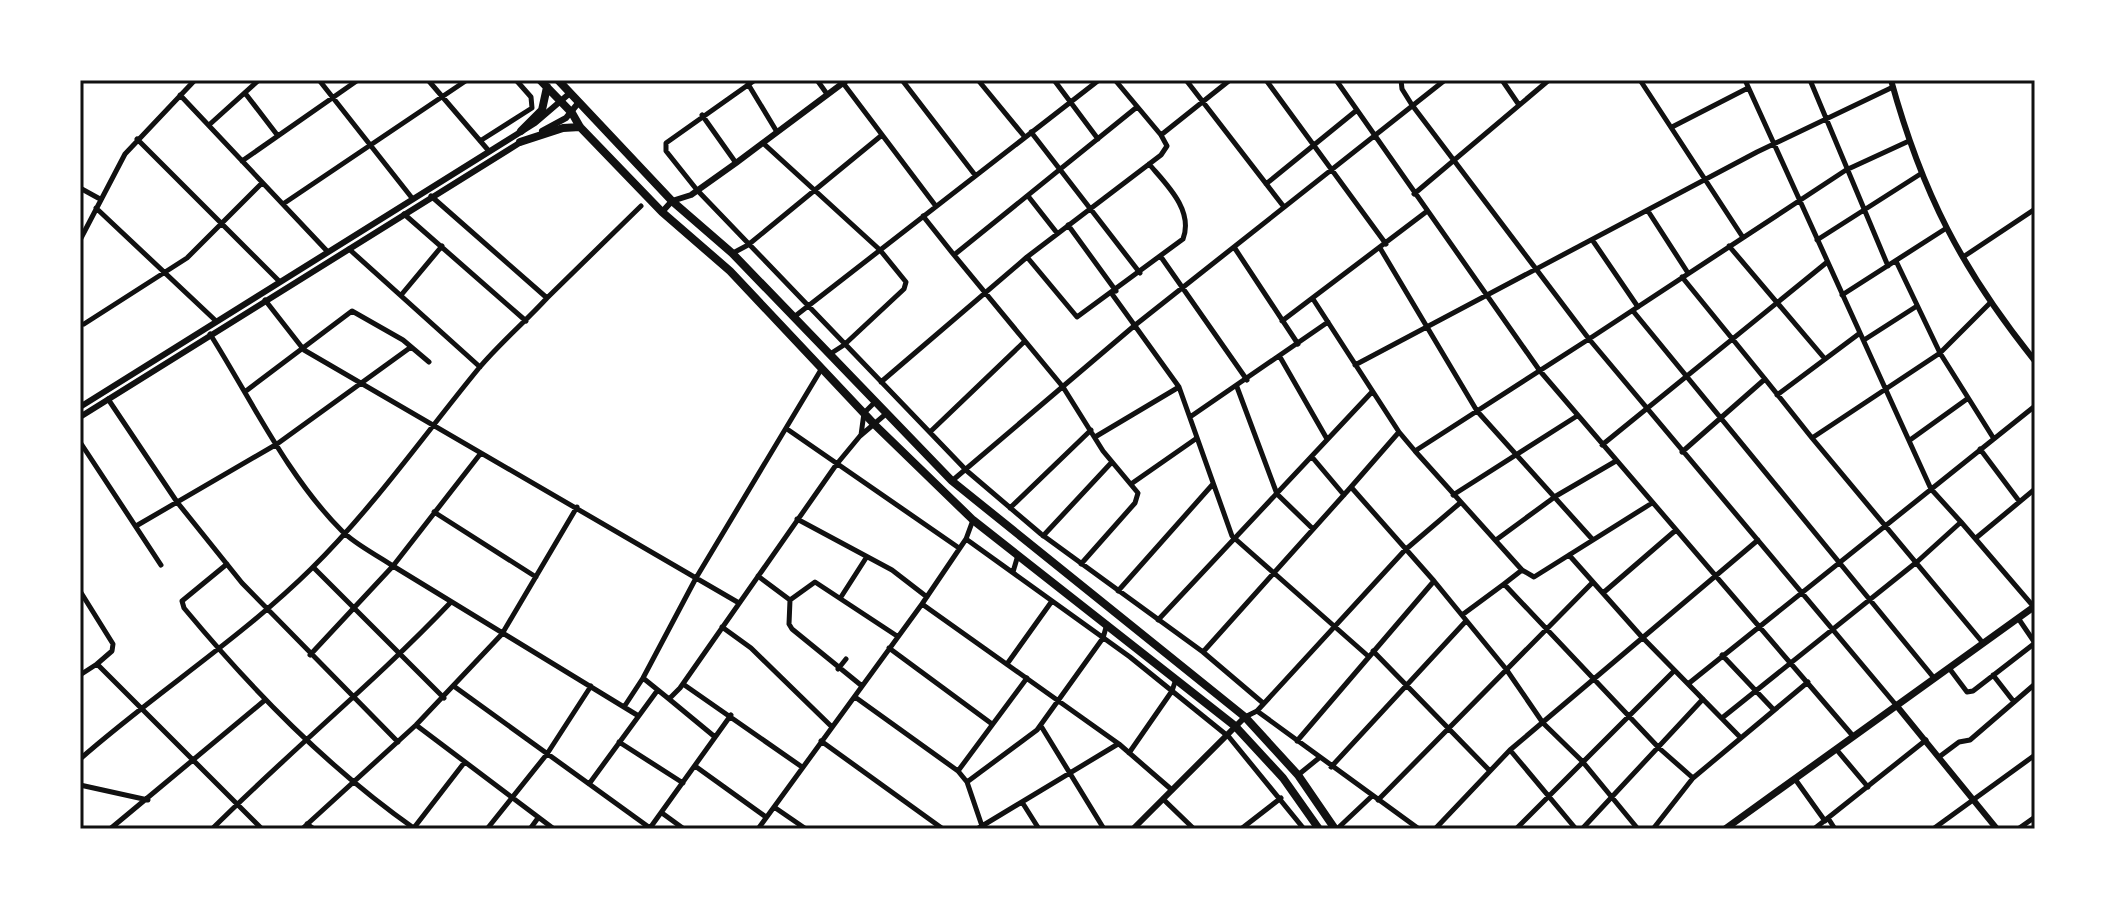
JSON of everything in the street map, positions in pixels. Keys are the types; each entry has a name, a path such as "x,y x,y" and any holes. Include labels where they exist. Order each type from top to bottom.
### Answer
{"highway":[{"path":"558,80 672,201 732,253 952,481 1245,717 1298,775 1336,829"},
{"path":"543,84 662,212 730,271 875,425 973,520 1235,726 1283,778 1319,829"},
{"path":"521,131 542,110 543,84"},
{"path":"520,142 563,128 580,127"}],"main road":[{"path":"1728,828 2034,607"}],"street":[{"path":"80,240 100,199 137,139 195,80"},
{"path":"209,125 259,80"},
{"path":"319,80 412,198"},
{"path":"242,161 358,80"},
{"path":"428,80 488,150"},
{"path":"283,204 467,80"},
{"path":"480,141 532,108 533,100 516,80"},
{"path":"755,80 702,115 665,145 697,190 967,471 1043,536 1203,652 1263,703"},
{"path":"817,80 827,94"},
{"path":"902,80 975,175"},
{"path":"978,80 1024,136"},
{"path":"1054,80 1098,139"},
{"path":"793,317 1099,80"},
{"path":"881,382 984,292 1166,148 1161,135 1115,80"},
{"path":"1186,80 1284,207"},
{"path":"1161,135 1230,80"},
{"path":"1266,80 1332,168 1383,246 1477,411 1518,453 1593,540"},
{"path":"1336,80 1540,371 1853,736"},
{"path":"1401,80 1402,89 1412,105 1589,339 1997,829"},
{"path":"952,481 1134,326 1445,80"},
{"path":"1502,80 1519,105"},
{"path":"1414,194 1549,80"},
{"path":"1640,80 1742,237"},
{"path":"1745,80 1931,489 2034,607"},
{"path":"1810,80 1888,266"},
{"path":"662,212 672,201 697,190 845,82 935,205"},
{"path":"1355,365 1892,83 1909,141 1945,229 1989,304 2035,361"},
{"path":"748,84 777,132"},
{"path":"1672,127 1748,88"},
{"path":"245,93 278,136"},
{"path":"80,407 521,131 562,103 570,93"},
{"path":"180,95 327,251"},
{"path":"80,417 431,196 572,113 579,102"},
{"path":"954,255 1137,107"},
{"path":"1266,184 1357,110"},
{"path":"702,115 736,163"},
{"path":"1031,132 1140,273"},
{"path":"732,253 748,245 882,135"},
{"path":"137,139 279,281"},
{"path":"1415,451 1636,309 1797,200 1846,170 1909,141"},
{"path":"763,143 880,250 906,285 844,345 829,355"},
{"path":"1027,257 1077,317 1161,257 1183,239 1186,221 1176,198 1149,164"},
{"path":"1817,240 1922,173"},
{"path":"84,324 187,258 262,183"},
{"path":"80,188 100,199"},
{"path":"431,196 547,298"},
{"path":"1028,196 1057,233"},
{"path":"80,759 139,707 267,611 313,567 434,429 480,367 641,206"},
{"path":"96,208 216,321"},
{"path":"1962,258 2035,209"},
{"path":"1648,211 1685,275 1731,340 1918,561 1983,643"},
{"path":"1282,321 1426,212"},
{"path":"403,214 526,321"},
{"path":"923,216 1063,387 1111,463 1138,493 1137,500 1081,564"},
{"path":"1068,225 1134,326 1179,387 1235,539 1333,626 1406,684 1489,770"},
{"path":"1842,295 1945,229"},
{"path":"1593,241 1685,378 1934,678"},
{"path":"402,294 442,246"},
{"path":"1729,246 1825,359"},
{"path":"1234,247 1298,344"},
{"path":"348,248 480,367"},
{"path":"1161,257 1247,380"},
{"path":"1896,261 1940,353 1994,439"},
{"path":"1602,445 1826,263"},
{"path":"1313,299 1399,432 1522,570 1534,577 1652,503"},
{"path":"265,300 304,350 434,429 577,507 739,603"},
{"path":"1812,438 1940,353 1989,304"},
{"path":"1864,340 1917,306"},
{"path":"246,391 352,311 411,347 429,362"},
{"path":"1190,417 1328,322"},
{"path":"206,328 277,444 344,533 502,634 637,715"},
{"path":"1777,395 1860,333"},
{"path":"930,432 1025,341"},
{"path":"136,526 277,444 411,347"},
{"path":"1280,357 1327,440"},
{"path":"624,707 643,678 696,578 823,367"},
{"path":"1682,452 1765,379"},
{"path":"1095,437 1179,387"},
{"path":"1237,387 1277,494 1313,529"},
{"path":"103,392 177,502 227,564 267,611 398,742"},
{"path":"1158,620 1371,393"},
{"path":"1910,440 1967,399"},
{"path":"860,436 864,413 876,401"},
{"path":"1688,684 2035,406"},
{"path":"669,699 683,684 836,465 860,436 887,413"},
{"path":"1453,495 1577,416"},
{"path":"787,429 959,548"},
{"path":"1010,508 1091,430"},
{"path":"1203,652 1399,432"},
{"path":"1131,484 1197,438"},
{"path":"80,442 161,565"},
{"path":"1980,449 2019,501"},
{"path":"310,655 393,566 481,453"},
{"path":"1312,457 1344,495"},
{"path":"1496,540 1556,496 1616,461"},
{"path":"1043,536 1111,463"},
{"path":"1118,591 1213,484"},
{"path":"1351,487 1506,669 1543,723 1582,761 1638,829"},
{"path":"1976,538 2035,489"},
{"path":"1133,829 1229,737 1235,726 1257,711 1405,550 1460,503"},
{"path":"302,829 444,698 502,634 577,507"},
{"path":"434,512 536,577"},
{"path":"797,519 892,570 927,597"},
{"path":"758,829 927,597 966,539 973,520"},
{"path":"1722,718 1918,561 1961,522"},
{"path":"1603,593 1676,530"},
{"path":"966,539 1130,657 1229,737 1304,829"},
{"path":"1435,829 1510,750 1758,540"},
{"path":"1013,572 1018,555"},
{"path":"1569,555 1641,636 1739,736"},
{"path":"841,597 866,558"},
{"path":"227,564 182,604 265,700 353,785 414,829 464,763"},
{"path":"313,567 444,698"},
{"path":"1331,767 1464,618 1522,570"},
{"path":"758,576 790,600"},
{"path":"1297,741 1434,581"},
{"path":"862,686 838,669 789,624 790,600 815,582 897,636"},
{"path":"1336,829 1375,798 1448,728 1593,582"},
{"path":"1504,584 1659,748 1693,778"},
{"path":"80,591 113,644 112,651 80,675"},
{"path":"1007,664 1052,601"},
{"path":"212,829 304,740 402,653 451,602"},
{"path":"922,604 1119,744 1172,790"},
{"path":"1948,667 1968,692 1993,675 2035,643 2018,618"},
{"path":"967,782 1041,726 1103,638 1107,623"},
{"path":"722,627 751,648 832,727"},
{"path":"1130,657 1135,645"},
{"path":"889,648 992,724"},
{"path":"1722,655 1773,709"},
{"path":"838,669 846,659"},
{"path":"97,664 262,829"},
{"path":"1516,829 1674,671"},
{"path":"1993,675 2014,702"},
{"path":"643,678 715,737"},
{"path":"958,771 1027,678"},
{"path":"1129,753 1172,691 1177,678"},
{"path":"1653,829 1693,778 1739,736 1808,682"},
{"path":"683,684 802,767"},
{"path":"1939,757 1959,742 1970,740 2035,684"},
{"path":"487,829 547,754 591,686"},
{"path":"455,687 650,828 731,715"},
{"path":"589,784 657,691"},
{"path":"855,697 958,771 967,782 979,827 1067,772 1119,744"},
{"path":"1582,829 1703,699"},
{"path":"110,829 265,700"},
{"path":"1257,711 1419,829"},
{"path":"416,725 554,829"},
{"path":"1041,726 1104,829"},
{"path":"1814,829 1926,740"},
{"path":"821,741 943,829"},
{"path":"619,742 683,783"},
{"path":"1836,749 1868,787"},
{"path":"1510,750 1576,829"},
{"path":"1933,829 2035,755"},
{"path":"1298,775 1319,758"},
{"path":"695,766 766,817"},
{"path":"1795,779 1835,829"},
{"path":"80,785 148,800"},
{"path":"1241,829 1281,798"},
{"path":"1163,799 1194,829"},
{"path":"1022,802 1039,829"},
{"path":"774,807 806,829"},
{"path":"662,813 684,829"},
{"path":"2018,829 2035,817"},
{"path":"530,829 538,818"},
{"path":"307,824 314,829"}]}
